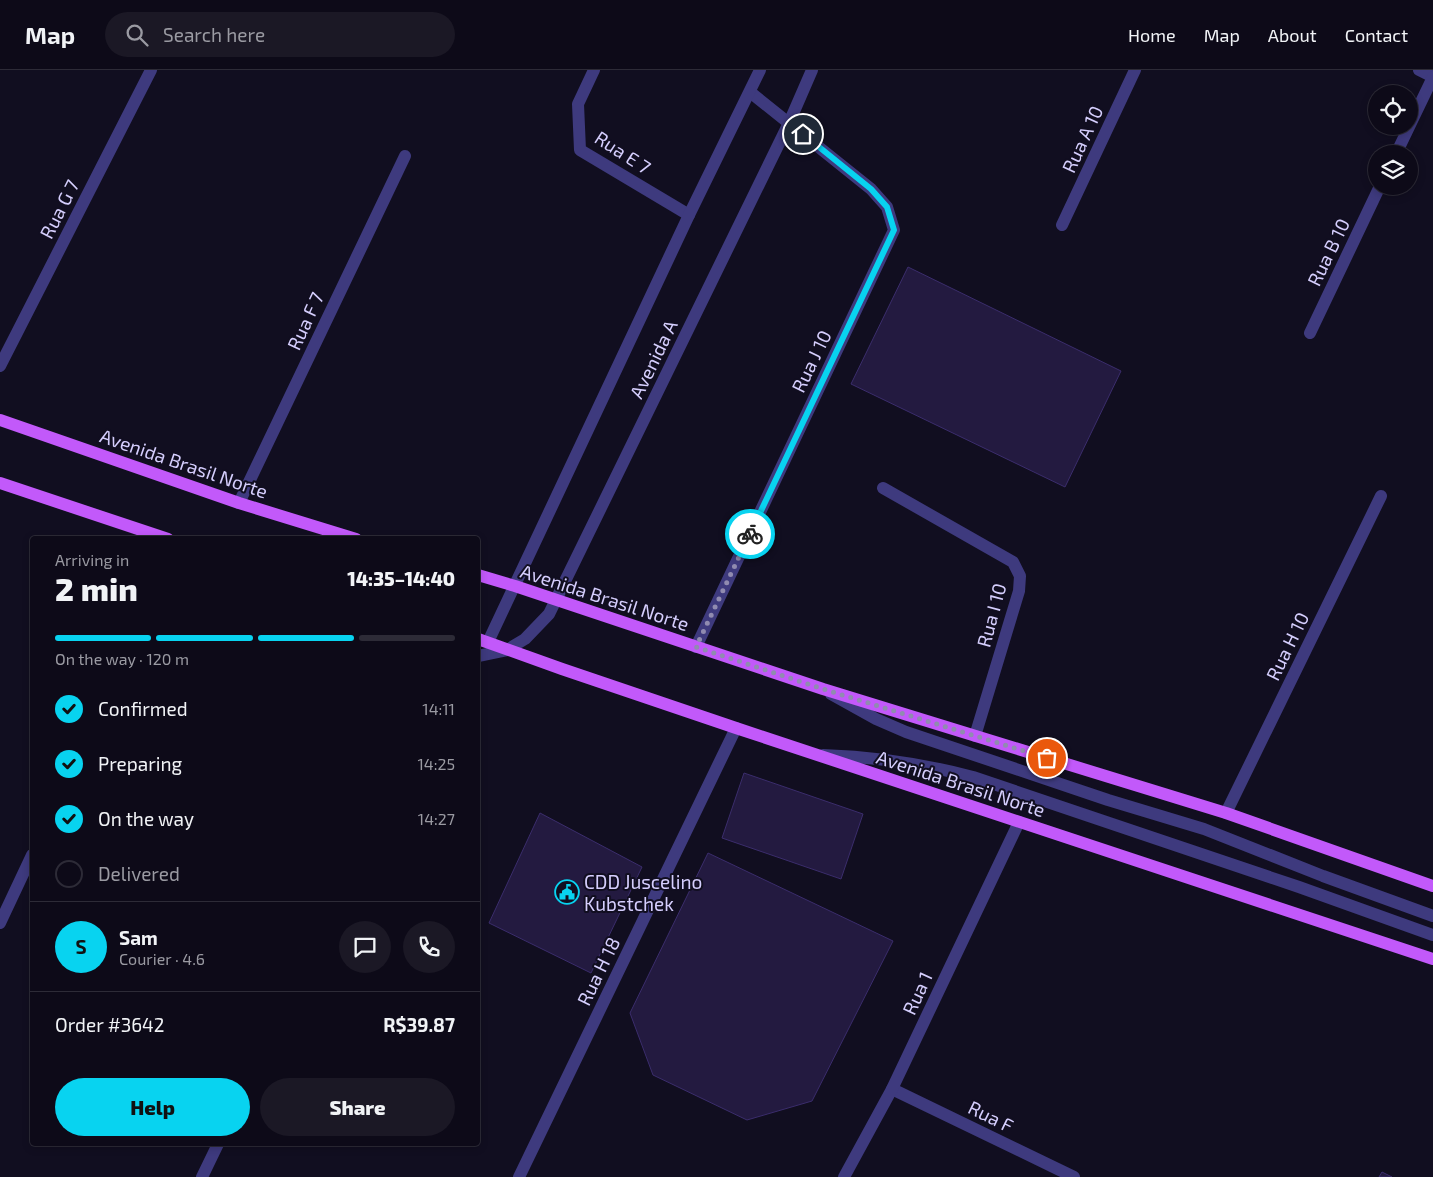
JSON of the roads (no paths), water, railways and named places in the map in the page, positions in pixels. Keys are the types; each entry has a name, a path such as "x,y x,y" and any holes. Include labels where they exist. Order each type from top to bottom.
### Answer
{"main road":[{"name":"Avenida Brasil Norte","path":"0,420 239,503 346,536"},
{"path":"0,483 159,536"},
{"name":"Avenida Brasil Norte","path":"480,576 823,689 1226,813 1433,886"},
{"name":"Avenida Brasil Norte","path":"483,641 736,728 1433,960"}],"street":[{"name":"Rua G 7","path":"0,366 151,70"},
{"name":"Rua E 7","path":"594,70 578,104 580,150 689,215"},
{"name":"Avenida A","path":"483,641 515,586 689,215 760,70"},
{"name":"Avenida A","path":"507,650 525,639 549,614 789,123 812,70"},
{"name":"Rua A 10","path":"1062,225 1135,70"},
{"path":"1400,145 1433,77 1419,70"},
{"name":"Rua J 10","path":"696,647 894,230 887,207 871,189 750,92"},
{"name":"Rua F 7","path":"239,503 405,156"},
{"name":"Rua B 10","path":"1310,334 1376,195"},
{"name":"Rua I 10","path":"884,488 1012,562 1020,576 1019,591 975,736"},
{"name":"Rua H 10","path":"1226,813 1381,496"},
{"path":"480,656 507,650"},
{"path":"823,689 869,716 906,732 1090,794 1204,829 1433,916"},
{"name":"Rua H 18","path":"519,1177 736,728"},
{"path":"818,755 883,759 940,768 973,777 1299,887 1433,935"},
{"name":"Rua 1","path":"844,1177 892,1089 1019,822"},
{"path":"0,923 30,859"},
{"name":"Rua F","path":"892,1089 1074,1177"},
{"path":"202,1177 217,1146"}],"place":[{"name":"CDD Juscelino Kubstchek","path":"567,892"}]}
